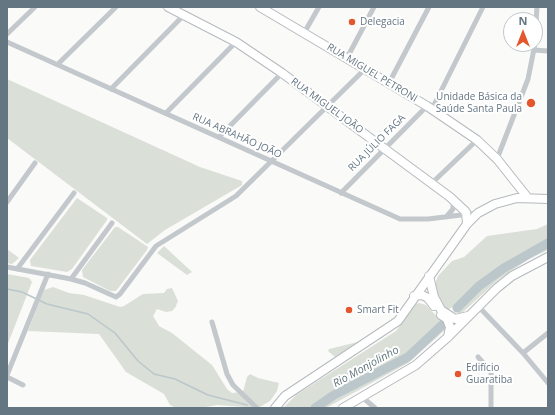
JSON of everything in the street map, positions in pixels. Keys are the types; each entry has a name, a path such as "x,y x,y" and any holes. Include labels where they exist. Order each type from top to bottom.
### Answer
{"main road":[{"name":"RUA MIGUEL JOÃO","path":"168,7 236,42 282,73 432,183 467,214"},
{"name":"RUA MIGUEL PETRONI","path":"262,8 430,107 477,140 497,159 528,198"},
{"path":"275,408 285,396 398,320 467,224 478,213 495,204 528,198 547,200"},
{"path":"467,214 467,224"},
{"path":"343,408 416,365 448,337 497,288 512,276 548,257"},
{"path":"429,276 434,297 441,310 455,319 469,316"},
{"path":"414,296 422,295 428,298 437,312 447,319 450,327 448,337"}],"street":[{"path":"7,34 35,7"},
{"path":"58,64 116,7"},
{"path":"304,33 319,7"},
{"path":"347,58 374,7"},
{"path":"389,83 429,7"},
{"name":"RUA JÚLIO FAGA","path":"341,193 384,148 430,107 483,7"},
{"path":"111,89 184,15"},
{"name":"RUA ABRAHÃO JOÃO","path":"7,42 341,193 400,218 416,220 478,213"},
{"path":"166,113 236,42"},
{"path":"497,159 528,79 534,52"},
{"path":"7,267 71,279 85,283 116,297 120,294 156,246 236,196 365,69"},
{"path":"219,137 282,73"},
{"path":"432,183 477,140"},
{"path":"7,202 35,163"},
{"path":"17,269 74,193"},
{"path":"446,216 453,209 453,201"},
{"path":"71,279 112,223"},
{"path":"23,385 7,376 36,300 48,274"},
{"path":"478,306 523,353 548,383"},
{"path":"212,322 226,374 237,389 257,408"},
{"path":"523,353 548,333"},
{"path":"478,357 491,372 491,408"},
{"path":"362,397 375,408"}],"shaded area":[{"path":"7,79 200,167 242,181 242,185 165,230 147,244 7,138"},
{"path":"77,198 107,218 107,220 72,269 67,272 31,266 30,260"},
{"path":"548,224 548,250 529,259 499,279 462,313 458,313 452,307 448,310 442,307 438,301 435,284 438,276 452,261 464,257 487,236 537,229"},
{"path":"115,227 118,227 148,247 116,291 110,291 83,277 82,270"},
{"path":"164,246 192,272 187,275 157,253"},
{"path":"7,249 19,258 12,264 7,263"},
{"path":"7,274 29,278 32,282 7,346"},
{"path":"53,287 69,293 84,295 120,307 143,294 164,293 167,289 172,288 178,301 172,311 166,312 157,309 153,316 159,326 172,333 212,365 227,389 232,393 243,392 247,377 250,374 258,378 279,383 277,391 270,401 258,408 217,405 200,408 176,408 170,405 164,394 126,372 99,334 28,331 44,290"},
{"path":"419,303 426,305 446,326 445,330 408,363 326,408 283,408 296,395 396,331 416,304"},
{"path":"358,342 335,357 328,351 329,349"}],"waterway":[{"name":"Rio Monjolinho","path":"457,308 479,286 504,268 548,243"},
{"path":"7,289 22,292 47,304 88,314 115,333 138,361 154,374 175,379 208,395 247,405"},
{"name":"Rio Monjolinho","path":"315,408 334,395 408,357 442,325"}],"place":[{"name":"Delegacia","path":"352,22"},
{"name":"Unidade Básica da Saúde Santa Paula","path":"531,103"},
{"name":"Smart Fit","path":"349,310"},
{"name":"Edifício Guaratiba","path":"458,374"}]}
